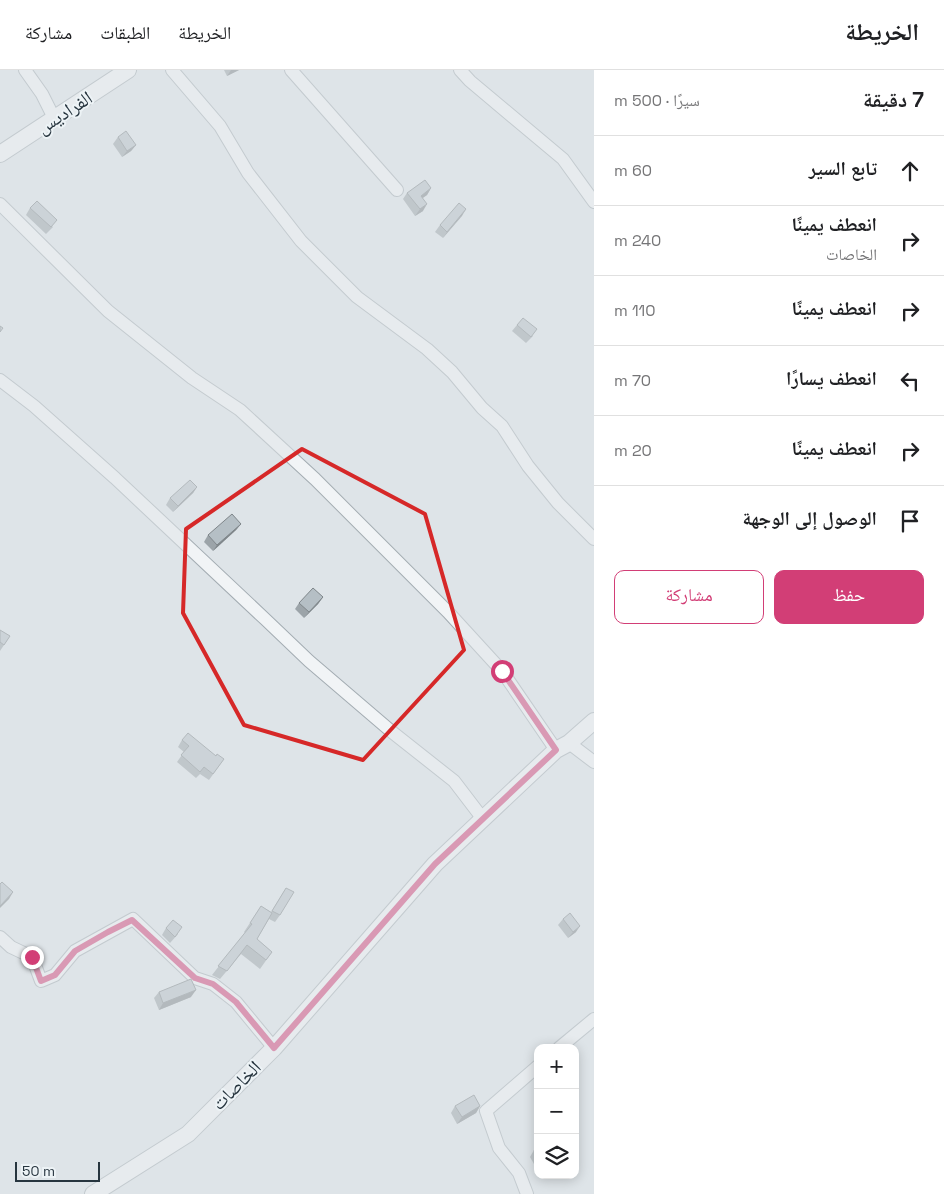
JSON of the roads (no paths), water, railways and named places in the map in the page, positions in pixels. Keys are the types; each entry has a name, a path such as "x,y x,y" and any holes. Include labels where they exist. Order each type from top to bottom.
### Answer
{"street":[{"path":"25,70 42,94 54,118"},
{"name":"الفراديس","path":"0,154 128,70"},
{"path":"172,70 220,126 248,173 301,241 357,296 427,349 452,372 482,408 502,426 528,466 558,503 594,539"},
{"path":"291,70 397,190"},
{"path":"460,70 470,81 563,159 594,202"},
{"path":"0,204 108,311 192,378 240,410 315,479 448,612 502,671 562,747 594,762"},
{"path":"0,380 34,406 116,478 309,661 392,732 454,781 483,819"},
{"name":"الخاصات","path":"92,1194 188,1134 274,1048 435,864 562,747 594,721"},
{"path":"0,937 11,946 32,957 41,981 55,975 75,951 132,920 195,978 213,984 236,1002 274,1048"},
{"path":"564,1044 594,1019"},
{"path":"527,1194 519,1173 499,1148 486,1111 534,1069"}]}
